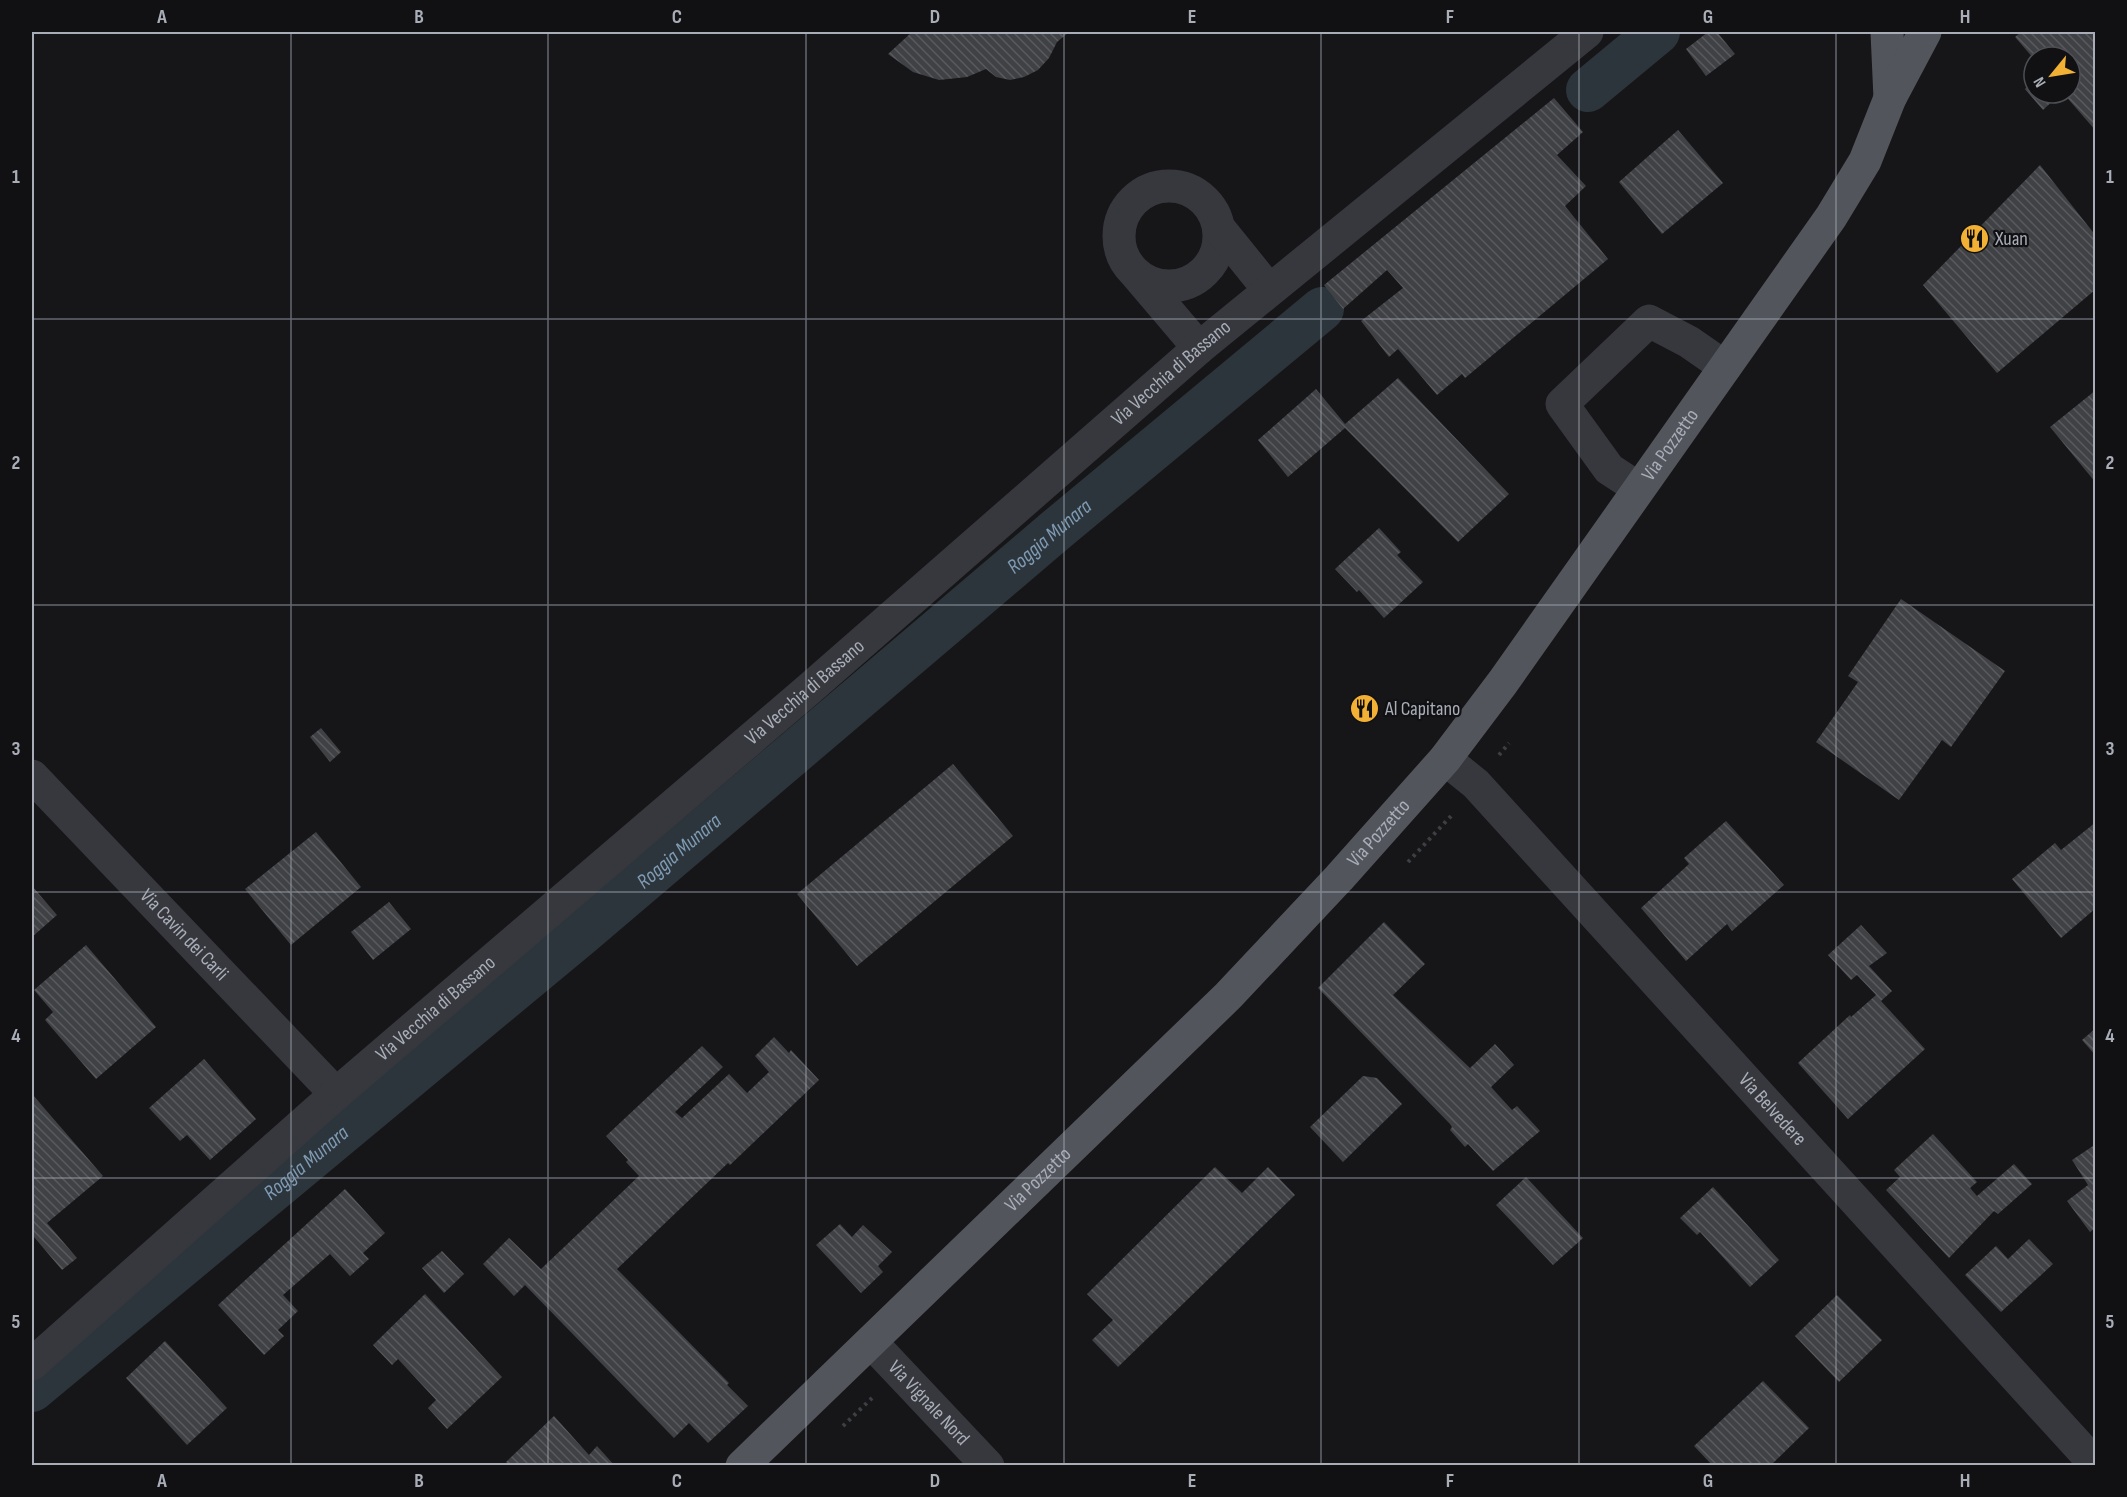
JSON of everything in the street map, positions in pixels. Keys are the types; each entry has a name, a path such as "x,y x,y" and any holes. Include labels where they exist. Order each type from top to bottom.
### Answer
{"main road":[{"name":"Via Pozzetto","path":"1887,32 1890,98"},
{"name":"Via Pozzetto","path":"742,1466 1228,996 1339,878 1445,759 1503,682 1831,217 1865,161 1890,98 1925,32"}],"street":[{"name":"Via Vecchia di Bassano","path":"32,1364 336,1094 808,690 1199,348 1587,32"},
{"path":"1199,348 1125,260 1119,243 1120,226 1126,209 1138,196 1153,188 1170,185 1187,188 1202,198 1213,211 1219,228 1269,290"},
{"path":"1136,274 1154,284 1174,286 1194,280 1210,267 1218,248 1219,228"},
{"path":"1638,489 1609,469 1562,404 1650,321 1689,342 1725,367"},
{"name":"Via Belvedere","path":"1445,759 1481,790 2096,1465"},
{"name":"Via Cavin dei Carli","path":"32,776 336,1094"},
{"name":"Via Vignale Nord","path":"871,1342 988,1466"}],"building":[{"path":"912,32 1069,32 1057,42 1049,58 1038,70 1024,77 1010,80 996,77 986,69 967,77 939,80 913,72 888,54"},
{"path":"1708,32 1717,32 1735,54 1706,76 1686,49"},
{"path":"2021,32 2096,32 2096,131 2073,105 2082,105 2082,45 2022,45 2015,37"},
{"path":"1554,98 1583,132 1557,155 1586,186 1565,206 1608,259 1465,378 1462,374 1437,395 1398,349 1389,357 1361,321 1403,288 1387,270 1343,309 1324,285"},
{"path":"2039,105 2048,105 2043,110"},
{"path":"1678,130 1723,183 1662,234 1619,182"},
{"path":"2040,165 2096,236 2096,289 1997,373 1923,285"},
{"path":"1398,378 1509,494 1458,542 1345,428 1288,477 1258,440 1316,389 1345,424"},
{"path":"2096,390 2096,483 2050,427"},
{"path":"1379,528 1401,552 1397,555 1423,582 1384,618 1359,590 1357,592 1335,569"},
{"path":"1901,599 2005,671 1951,747 1942,740 1899,800 1816,742 1858,682 1848,676"},
{"path":"321,728 341,752 330,762 310,737"},
{"path":"953,764 1013,836 857,966 797,894"},
{"path":"1726,821 1784,885 1732,931 1727,924 1686,961 1641,908 1689,864 1684,858"},
{"path":"2096,822 2096,908 2061,938 2012,879 2055,843 2061,850"},
{"path":"316,832 361,887 291,945 245,889"},
{"path":"32,886 57,915 32,937"},
{"path":"389,902 411,929 373,960 351,932"},
{"path":"1384,922 1425,964 1393,995 1470,1068 1495,1044 1514,1065 1491,1087 1512,1110 1517,1106 1540,1131 1493,1171 1468,1144 1465,1147 1450,1130 1452,1127 1450,1124 1318,988"},
{"path":"1861,925 1887,953 1869,966 1892,991 1881,1001 1925,1049 1848,1119 1798,1063 1850,1015 1851,1017 1876,995 1857,975 1851,980 1828,955"},
{"path":"86,945 156,1027 96,1079 45,1020 53,1012 34,990"},
{"path":"2096,1028 2096,1056 2082,1040"},
{"path":"774,1037 789,1053 791,1050 819,1080 617,1269 729,1383 727,1385 748,1406 708,1443 689,1423 674,1438 525,1285 514,1296 483,1264 509,1238 541,1269 639,1176 606,1136 702,1046 723,1067 675,1112 682,1118 729,1074 747,1093 769,1072 755,1056"},
{"path":"204,1059 256,1119 210,1160 187,1135 180,1141 149,1108"},
{"path":"1363,1076 1377,1078 1402,1104 1343,1162 1310,1127"},
{"path":"32,1094 103,1176 47,1223 77,1258 62,1270 34,1237 32,1239"},
{"path":"1933,1134 1977,1182 1970,1188 1977,1196 2014,1164 2032,1184 1998,1214 1994,1211 1949,1258 1886,1190 1900,1177 1894,1170"},
{"path":"2096,1144 2096,1227 2090,1232 2067,1201 2088,1185 2072,1160"},
{"path":"1215,1167 1242,1193 1268,1167 1295,1195 1118,1367 1092,1340 1113,1320 1087,1294"},
{"path":"1526,1177 1583,1238 1553,1265 1496,1205"},
{"path":"1713,1187 1779,1260 1750,1287 1700,1232 1697,1235 1680,1218"},
{"path":"345,1189 385,1233 363,1253 369,1259 350,1276 330,1254 283,1295 298,1311 278,1330 284,1336 264,1355 218,1305"},
{"path":"840,1224 852,1237 863,1225 892,1252 878,1266 883,1272 861,1293 816,1245"},
{"path":"2029,1239 2053,1264 2001,1312 1965,1275 1996,1246 2008,1259"},
{"path":"442,1251 464,1274 444,1293 422,1268"},
{"path":"425,1294 502,1377 447,1429 428,1408 436,1400 398,1359 392,1365 373,1345"},
{"path":"1837,1295 1882,1340 1839,1382 1795,1336"},
{"path":"165,1341 227,1408 187,1445 126,1378"},
{"path":"1763,1381 1809,1428 1770,1466 1713,1466 1694,1446"},
{"path":"554,1416 589,1455 597,1446 615,1466 509,1466 506,1462"}],"waterway":[{"name":"Roggia Munara","path":"1588,90 1658,32"},
{"name":"Roggia Munara","path":"32,1390 581,934 1056,530 1322,309"}],"place":[{"name":"Xuan","path":"1974,239"},
{"name":"Al Capitano","path":"1364,709"}]}
